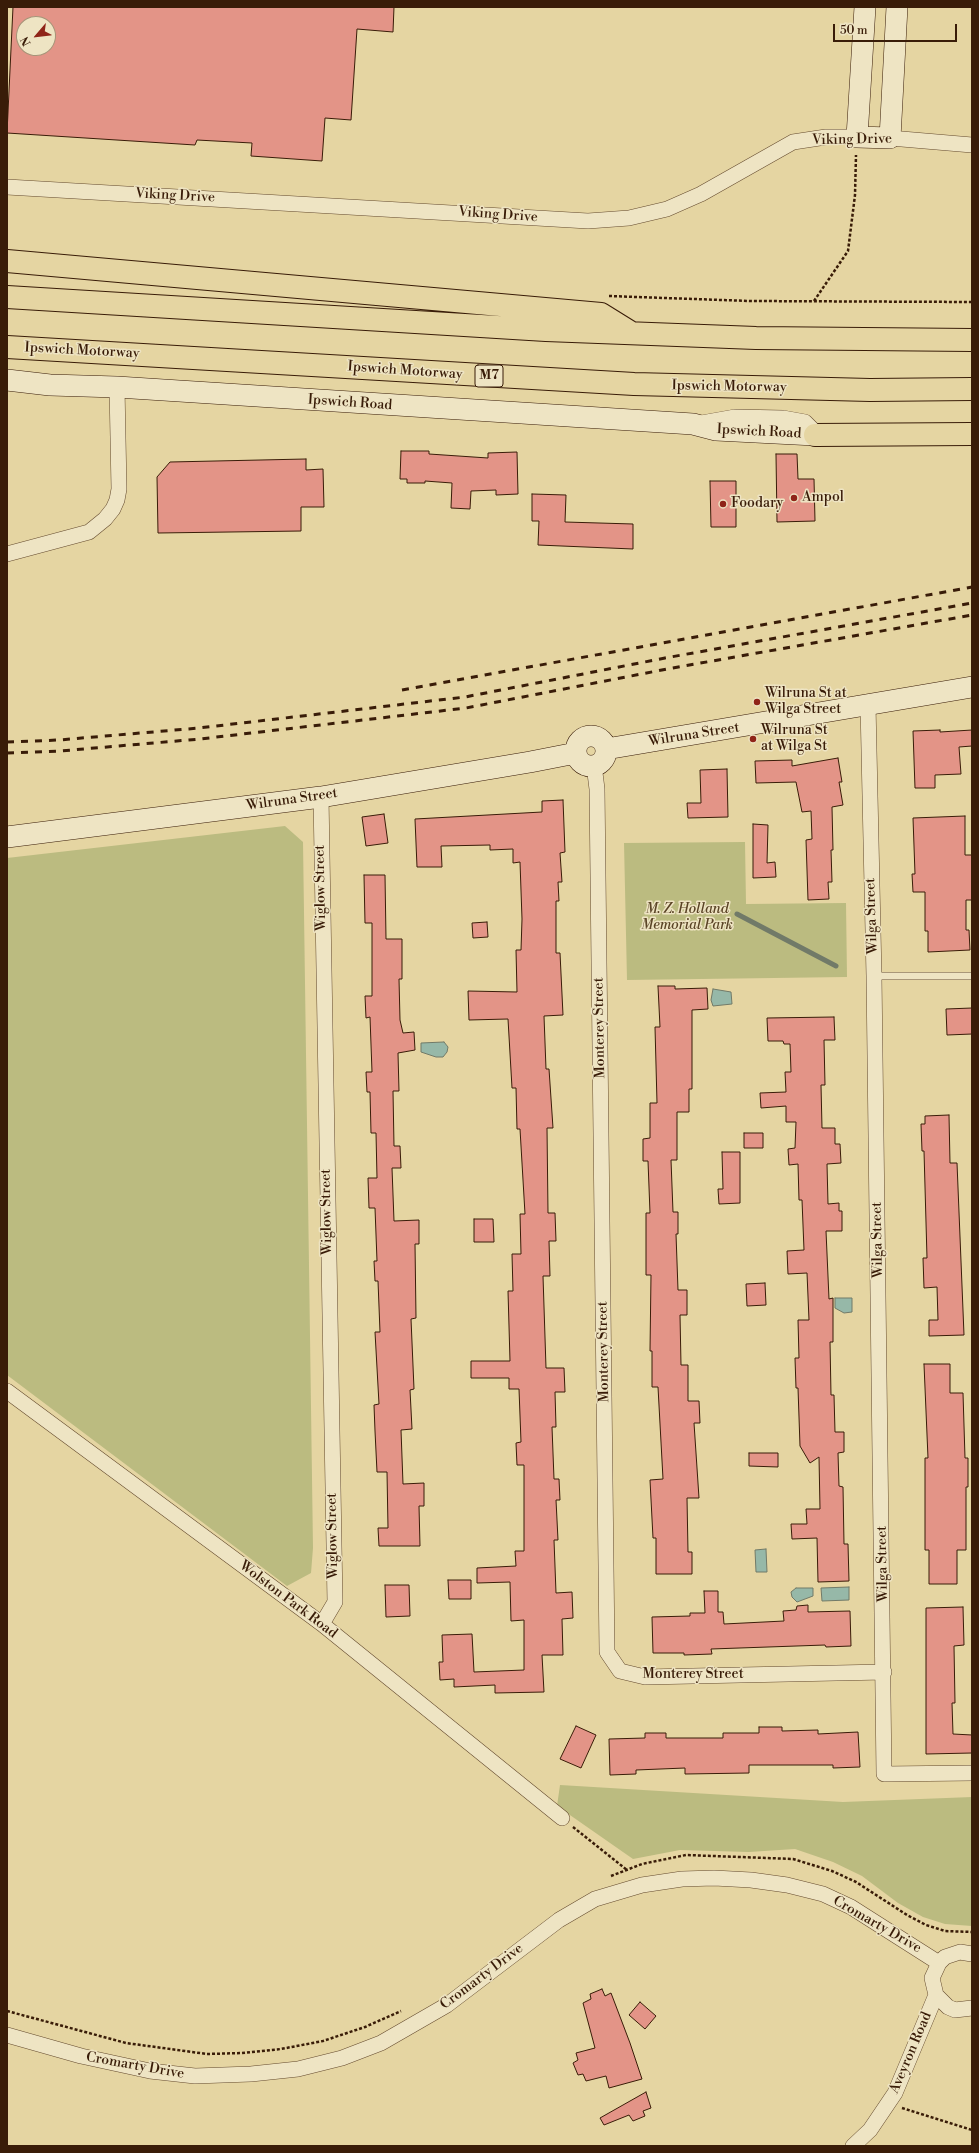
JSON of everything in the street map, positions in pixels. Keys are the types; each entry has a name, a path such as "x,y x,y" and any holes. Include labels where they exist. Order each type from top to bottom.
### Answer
{"highway":[{"path":"7,261 601,314 632,333"},
{"path":"7,297 546,330 756,338 972,340"},
{"name":"Ipswich Motorway","path":"7,346 634,384 870,390 972,389"},
{"path":"815,435 972,434"}],"main road":[{"path":"856,137 865,7"},
{"path":"890,138 897,7"},
{"name":"Viking Drive","path":"856,137 890,138"},
{"name":"Ipswich Road","path":"7,380 50,385 117,387 693,424 716,430 815,435"},
{"name":"Wilruna Street","path":"7,837 320,797 530,762 576,753 581,740 589,736 601,740 600,757 868,705 972,687"}],"street":[{"name":"Viking Drive","path":"7,187 588,221 629,218 667,209 701,194 793,142 826,137 856,137"},
{"name":"Viking Drive","path":"890,138 972,145"},
{"path":"7,554 89,532 106,519 113,509 117,500 119,489 117,387"},
{"name":"Wilga Street","path":"868,705 874,976 884,1672 884,1774 972,1773"},
{"name":"Monterey Street","path":"600,757 597,789 608,1652 620,1671 645,1677 884,1672"},
{"name":"Wiglow Street","path":"320,797 335,1602 322,1624"},
{"name":"Wolston Park Road","path":"7,1391 322,1624 562,1818"},
{"name":"Cromarty Drive","path":"7,2035 81,2056 150,2071 195,2076 251,2074 298,2069 342,2058 381,2043 447,2005 553,1925 595,1899 642,1885 682,1879 714,1878 751,1880 787,1885 822,1894 857,1911 938,1963"},
{"path":"972,1954 960,1952 952,1953 938,1963 932,1978 936,1995 948,2007 956,2010 972,2008"},
{"name":"Aveyron Road","path":"853,2146 870,2130 895,2092 936,1995"}],"lane":[{"path":"874,976 972,976"}],"path":[{"path":"814,302 848,250 854,195 856,137"},
{"path":"601,295 742,301 972,302"},
{"path":"562,1818 627,1870 606,1878"},
{"path":"7,2011 126,2043 207,2054 242,2054 281,2049 323,2041 365,2027 404,2011"},
{"path":"887,2104 972,2130"}],"green space":[{"path":"285,826 303,842 313,1548 311,1573 287,1586 7,1375 7,858"},
{"name":"M. Z. Holland Memorial Park","path":"745,842 746,904 846,903 847,977 627,980 624,843"},
{"path":"560,1785 843,1802 972,1797 972,1926 945,1924 923,1917 898,1903 862,1876 833,1862 795,1849 749,1852 680,1850 633,1859 557,1806"}],"shaded area":[{"path":"713,989 731,992 732,1004 713,1006 711,1000"},
{"path":"444,1042 448,1047 447,1052 443,1057 436,1057 421,1052 421,1043"},
{"path":"835,1298 852,1298 852,1312 844,1313 835,1308"},
{"path":"766,1549 767,1572 756,1572 755,1550"},
{"path":"849,1587 849,1600 822,1601 821,1588"},
{"path":"796,1588 813,1588 813,1596 797,1602 792,1597 791,1592"}],"building":[{"path":"13,7 394,7 393,32 357,29 351,120 325,118 322,161 251,156 252,143 197,140 195,145 7,133"},
{"path":"401,451 429,451 429,454 488,458 488,453 517,452 518,494 496,495 496,490 471,491 470,509 451,508 452,483 425,481 425,483 407,483 407,479 400,479"},
{"path":"776,454 797,454 798,479 814,479 815,521 777,522"},
{"path":"306,459 306,470 323,469 324,507 301,507 301,531 158,533 157,477 170,462"},
{"name":"Foodary","path":"710,481 736,481 736,527 711,527"},
{"path":"532,494 566,495 565,522 633,524 633,549 538,545 539,521 532,521"},
{"path":"940,730 940,732 972,730 972,746 959,747 961,774 935,775 935,788 915,788 913,731"},
{"path":"838,758 842,782 839,782 843,805 832,807 832,882 828,882 829,899 808,900 806,840 812,839 811,811 802,812 796,782 756,783 755,761 792,760 792,766"},
{"path":"727,769 728,817 688,818 687,803 701,803 700,770"},
{"path":"563,800 565,852 560,853 562,882 558,882 559,901 556,901 556,953 560,953 563,1015 544,1016 546,1069 549,1069 553,1128 547,1128 548,1213 555,1213 556,1241 549,1241 550,1276 543,1276 546,1368 564,1368 565,1392 555,1392 556,1427 552,1427 554,1479 559,1479 560,1500 556,1500 558,1540 554,1540 556,1593 572,1592 573,1618 562,1619 563,1655 542,1655 544,1692 495,1693 495,1685 454,1687 454,1679 440,1680 439,1662 443,1662 442,1635 472,1634 474,1672 524,1670 524,1620 511,1621 510,1582 477,1583 477,1568 516,1566 515,1551 524,1551 524,1465 517,1465 516,1443 521,1442 519,1389 509,1389 509,1378 471,1378 471,1361 510,1361 508,1291 513,1291 512,1254 521,1254 520,1214 525,1214 520,1129 517,1129 516,1088 512,1088 508,1019 469,1020 468,991 517,992 516,950 521,950 522,919 520,862 513,863 513,849 490,850 490,845 441,846 442,867 417,867 415,819 542,812 542,801"},
{"path":"384,814 388,843 366,846 362,817"},
{"path":"965,816 965,855 972,855 972,900 966,900 966,930 969,930 970,950 928,952 928,931 925,931 925,892 913,892 912,874 915,874 913,818"},
{"path":"753,824 768,825 767,863 775,862 776,877 753,878"},
{"path":"364,875 385,875 386,939 402,939 402,979 399,979 400,1020 403,1033 414,1032 415,1050 398,1053 399,1091 393,1091 394,1146 400,1146 401,1168 392,1168 394,1221 419,1220 419,1244 415,1244 416,1318 411,1319 414,1389 410,1390 412,1429 401,1430 403,1484 424,1483 424,1506 419,1506 420,1546 379,1546 378,1528 388,1528 387,1472 377,1472 375,1431 374,1405 379,1404 375,1332 380,1332 378,1281 375,1281 374,1261 377,1261 375,1208 369,1208 368,1178 377,1178 376,1133 371,1133 370,1092 367,1092 366,1072 372,1072 370,1017 366,1018 365,996 372,996 372,923 365,923"},
{"path":"487,922 488,937 473,938 472,923"},
{"path":"658,986 675,986 675,989 707,988 708,1009 692,1010 692,1089 689,1089 689,1112 677,1112 677,1160 671,1160 673,1212 678,1212 678,1234 676,1234 678,1290 687,1290 687,1315 680,1315 681,1365 688,1365 688,1401 699,1401 700,1423 694,1423 699,1498 687,1498 688,1552 692,1552 692,1574 656,1574 656,1538 653,1538 650,1480 663,1479 658,1387 652,1387 652,1351 650,1351 651,1275 646,1275 646,1213 650,1213 648,1161 643,1161 643,1139 650,1138 650,1103 657,1103 655,1027 660,1027"},
{"path":"972,1008 972,1034 947,1035 946,1009"},
{"path":"834,1017 835,1040 824,1040 825,1085 821,1085 822,1128 835,1128 835,1144 840,1144 841,1163 827,1164 828,1204 839,1203 839,1211 842,1211 842,1231 826,1231 829,1299 833,1298 833,1342 830,1342 831,1395 834,1395 835,1432 844,1432 844,1452 838,1453 839,1486 843,1487 844,1544 848,1544 849,1581 818,1582 817,1538 792,1539 791,1524 807,1524 806,1509 820,1509 819,1457 810,1463 800,1446 798,1388 796,1388 795,1358 799,1358 798,1320 809,1320 807,1273 788,1274 787,1251 804,1250 802,1200 799,1200 798,1164 789,1165 788,1149 795,1148 796,1122 786,1122 786,1106 761,1108 760,1093 786,1092 785,1072 791,1072 790,1044 784,1044 783,1041 768,1041 767,1018"},
{"path":"949,1115 950,1163 957,1163 964,1335 929,1336 929,1320 938,1320 937,1287 924,1288 923,1258 927,1258 924,1151 922,1151 921,1124 925,1124 925,1116"},
{"path":"744,1133 763,1133 763,1148 744,1148"},
{"path":"722,1152 740,1152 740,1203 719,1204 718,1189 723,1189"},
{"path":"474,1219 493,1219 494,1242 474,1242"},
{"path":"765,1283 766,1305 747,1306 746,1284"},
{"path":"924,1364 950,1364 950,1393 963,1393 965,1458 968,1458 968,1487 966,1487 966,1550 957,1550 957,1584 929,1584 929,1550 925,1550 925,1458 928,1458"},
{"path":"749,1453 778,1453 778,1467 749,1466"},
{"path":"448,1580 471,1580 471,1599 449,1599"},
{"path":"385,1585 409,1585 410,1616 386,1617"},
{"path":"704,1591 718,1591 718,1612 723,1612 724,1624 784,1621 783,1611 796,1610 797,1606 808,1605 808,1612 850,1611 851,1646 826,1647 825,1645 711,1649 712,1654 684,1655 684,1653 653,1653 652,1617 690,1616 690,1613 705,1613"},
{"path":"963,1607 964,1645 954,1646 955,1703 952,1703 953,1734 972,1735 972,1753 926,1754 926,1608"},
{"path":"576,1726 596,1735 581,1768 560,1759"},
{"path":"759,1727 782,1727 782,1731 818,1730 818,1734 858,1732 860,1767 833,1768 833,1765 749,1765 749,1773 685,1774 685,1768 636,1770 636,1774 610,1775 609,1739 645,1738 645,1733 666,1733 666,1738 723,1738 723,1733 759,1733"},
{"path":"602,1989 605,1996 611,1993 642,2079 609,2088 606,2076 586,2081 583,2074 578,2075 573,2063 578,2060 576,2053 595,2048 583,2003 591,1999 590,1994"},
{"path":"640,2002 656,2016 645,2029 629,2015"},
{"path":"646,2092 651,2108 643,2111 645,2116 633,2121 629,2115 604,2125 600,2118"}],"waterway":[{"path":"737,914 836,966"}],"railway":[{"path":"402,690 972,587"},
{"path":"7,742 59,740 199,728 465,697 665,658 972,603"},
{"path":"7,753 60,751 200,739 466,708 667,669 972,615"}],"place":[{"name":"Ampol","path":"794,498"},
{"name":"Foodary","path":"723,504"},
{"name":"Wilruna St at Wilga Street","path":"757,702"},
{"name":"Wilruna St at Wilga St","path":"753,739"}]}
